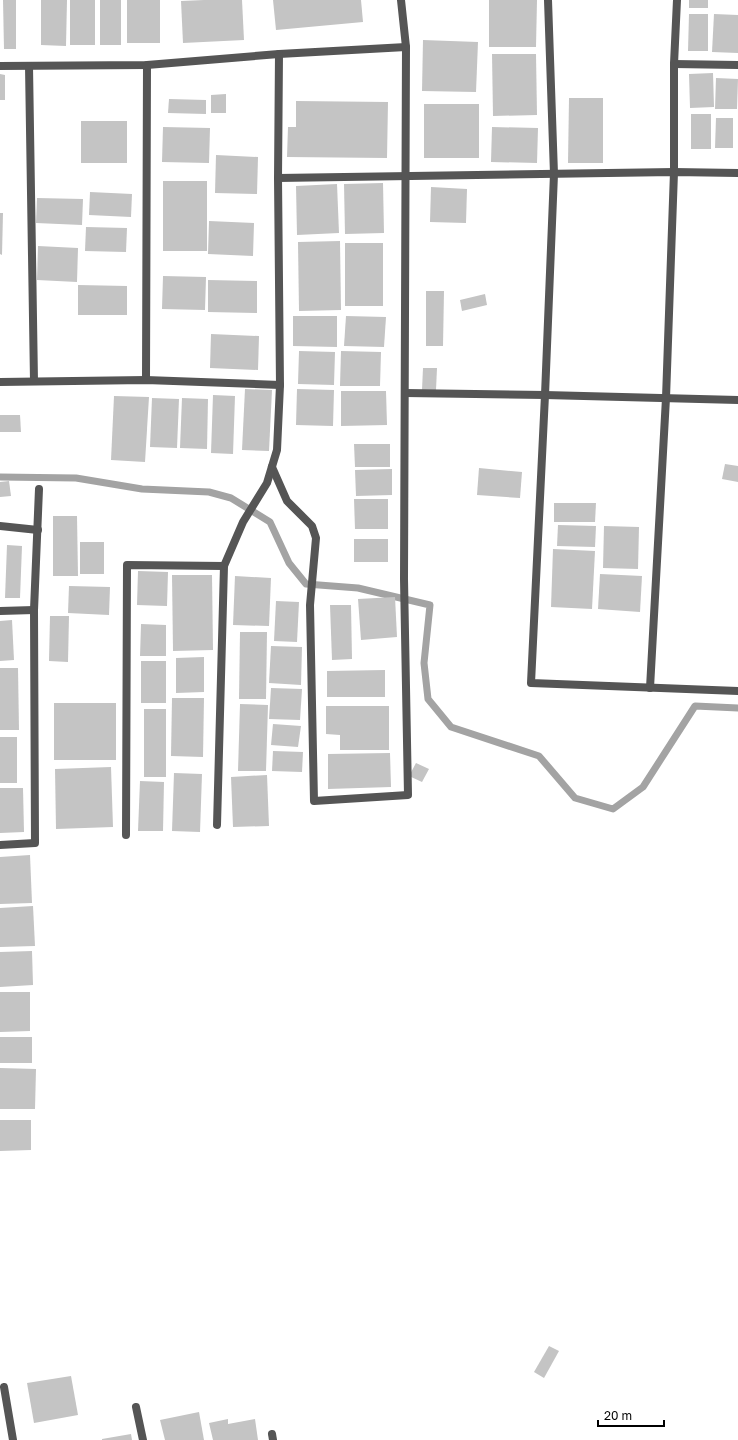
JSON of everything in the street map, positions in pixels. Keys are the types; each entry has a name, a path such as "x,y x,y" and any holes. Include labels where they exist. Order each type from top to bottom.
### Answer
{"street":[{"path":"272,467 287,501 312,526 316,538 310,606 314,801 408,795 404,618 406,47 401,0"},
{"path":"548,0 554,174 546,395 531,683 738,691"},
{"path":"650,688 666,398 674,172 674,64 677,0"},
{"path":"0,66 146,65 279,54 406,47"},
{"path":"217,825 224,566 243,522 267,483 277,450 280,385 278,178 279,54"},
{"path":"674,64 738,65"},
{"path":"146,65 146,380"},
{"path":"29,66 34,380"},
{"path":"278,178 674,172 738,173"},
{"path":"0,382 34,380 146,380 280,385"},
{"path":"404,393 738,400"},
{"path":"0,845 35,843 34,610 39,489"},
{"path":"0,526 38,530"},
{"path":"126,834 127,565 224,566"},
{"path":"0,610 34,610"},
{"path":"4,1387 13,1440"},
{"path":"136,1408 143,1440"}],"building":[{"path":"3,0 16,0 16,49 4,49"},
{"path":"41,0 67,0 66,46 41,45"},
{"path":"70,0 95,0 95,45 70,45"},
{"path":"100,0 121,0 121,45 100,45"},
{"path":"127,0 160,0 160,43 127,43"},
{"path":"242,0 244,40 183,43 181,1"},
{"path":"273,0 361,0 363,22 276,30"},
{"path":"489,0 537,0 536,47 489,47"},
{"path":"689,0 708,0 708,8 689,8"},
{"path":"689,14 708,14 708,51 688,51"},
{"path":"714,14 738,15 738,53 712,52"},
{"path":"423,40 478,42 476,92 422,91"},
{"path":"492,54 536,54 537,115 493,116"},
{"path":"713,73 714,107 690,108 689,74"},
{"path":"0,74 5,75 5,100 0,100"},
{"path":"716,78 738,79 737,109 715,109"},
{"path":"226,94 226,113 211,113 211,95"},
{"path":"569,98 603,98 603,163 568,163"},
{"path":"169,99 206,100 206,114 168,113"},
{"path":"296,101 388,102 387,158 287,157 288,127 296,127"},
{"path":"424,104 479,104 479,158 424,158"},
{"path":"691,114 711,114 711,149 691,149"},
{"path":"716,118 733,118 733,148 715,148"},
{"path":"81,121 127,121 127,163 81,163"},
{"path":"163,127 210,128 209,163 162,162"},
{"path":"492,127 538,128 537,163 491,162"},
{"path":"216,155 258,157 257,194 215,193"},
{"path":"163,181 207,181 207,251 163,251"},
{"path":"383,183 384,233 345,234 344,184"},
{"path":"337,184 339,233 297,235 296,186"},
{"path":"431,187 467,189 466,223 430,222"},
{"path":"90,192 132,194 131,217 89,215"},
{"path":"37,198 83,199 82,225 36,223"},
{"path":"0,213 3,213 2,255 0,254"},
{"path":"209,221 254,223 253,256 208,254"},
{"path":"86,227 127,228 126,252 85,251"},
{"path":"340,241 341,310 299,311 298,242"},
{"path":"345,243 383,243 383,306 345,306"},
{"path":"38,246 78,248 77,282 37,280"},
{"path":"163,276 206,277 205,310 162,309"},
{"path":"208,280 257,281 257,313 208,312"},
{"path":"78,285 127,286 127,315 78,315"},
{"path":"426,291 444,291 443,346 426,346"},
{"path":"485,294 487,305 462,311 460,300"},
{"path":"293,316 337,316 337,347 293,346"},
{"path":"346,316 386,317 384,347 344,346"},
{"path":"211,334 259,336 258,370 210,368"},
{"path":"299,351 335,352 334,385 298,384"},
{"path":"341,351 381,352 380,386 340,386"},
{"path":"423,368 437,368 436,390 422,390"},
{"path":"245,389 272,390 269,451 242,450"},
{"path":"297,389 334,390 333,426 296,425"},
{"path":"341,391 386,391 387,425 341,426"},
{"path":"213,395 235,396 233,454 211,453"},
{"path":"114,396 149,397 145,462 111,460"},
{"path":"152,398 179,399 177,448 150,447"},
{"path":"182,398 208,399 207,449 180,448"},
{"path":"0,415 20,415 21,432 0,432"},
{"path":"354,444 390,444 390,467 355,467"},
{"path":"725,464 738,466 738,482 722,479"},
{"path":"479,468 522,472 520,498 477,495"},
{"path":"392,469 392,495 356,496 355,470"},
{"path":"9,481 11,496 0,497 0,482"},
{"path":"354,499 388,499 388,529 355,529"},
{"path":"554,503 596,503 595,522 554,522"},
{"path":"53,516 77,516 78,576 53,576"},
{"path":"558,525 596,526 595,547 557,546"},
{"path":"604,526 639,527 638,569 603,568"},
{"path":"354,539 388,539 388,562 354,562"},
{"path":"80,542 104,542 104,574 80,574"},
{"path":"7,545 22,546 20,598 5,598"},
{"path":"553,549 595,551 592,609 551,607"},
{"path":"138,571 168,572 167,606 137,605"},
{"path":"600,574 642,576 640,612 598,609"},
{"path":"172,575 212,575 213,650 173,651"},
{"path":"235,576 271,578 269,626 233,625"},
{"path":"69,586 110,587 109,615 68,613"},
{"path":"395,597 397,637 361,640 358,599"},
{"path":"276,601 299,602 297,642 274,641"},
{"path":"330,605 351,605 352,659 332,660"},
{"path":"50,616 69,616 68,662 49,661"},
{"path":"12,620 14,660 0,661 0,621"},
{"path":"141,624 166,625 166,656 140,656"},
{"path":"240,632 267,632 266,699 239,699"},
{"path":"271,646 302,647 301,685 269,683"},
{"path":"204,657 204,692 176,693 176,658"},
{"path":"141,661 166,661 166,703 141,703"},
{"path":"0,668 18,668 19,730 0,730"},
{"path":"385,670 385,697 327,697 327,671"},
{"path":"271,688 302,689 300,720 269,719"},
{"path":"172,698 204,698 203,757 171,756"},
{"path":"54,703 116,703 116,760 54,760"},
{"path":"240,704 268,705 266,771 238,771"},
{"path":"326,706 389,706 389,750 340,750 340,735 326,734"},
{"path":"144,709 166,709 166,777 144,777"},
{"path":"273,724 301,726 298,747 271,745"},
{"path":"0,737 17,737 17,783 0,783"},
{"path":"273,751 303,752 302,772 272,771"},
{"path":"390,753 391,787 328,789 328,754"},
{"path":"416,763 429,769 422,782 409,776"},
{"path":"111,767 113,827 56,829 55,769"},
{"path":"174,773 202,774 200,832 172,831"},
{"path":"267,775 269,826 233,827 231,777"},
{"path":"140,781 164,782 163,831 138,831"},
{"path":"0,788 23,788 24,832 0,833"},
{"path":"30,855 32,903 0,904 0,857"},
{"path":"33,906 35,946 0,947 0,908"},
{"path":"32,951 33,985 0,987 0,952"},
{"path":"0,992 30,992 30,1031 0,1032"},
{"path":"0,1037 32,1037 32,1063 0,1063"},
{"path":"0,1068 36,1069 35,1109 0,1109"},
{"path":"0,1120 31,1120 31,1150 0,1151"},
{"path":"549,1346 559,1351 544,1378 534,1372"},
{"path":"71,1376 78,1415 34,1423 27,1383"},
{"path":"199,1412 204,1440 165,1440 160,1420"},
{"path":"228,1419 228,1424 255,1419 258,1440 213,1440 209,1423"},
{"path":"131,1434 132,1440 102,1440 102,1439"}],"waterway":[{"path":"0,477 76,478 142,489 209,492 231,498 270,522 289,563 306,584 358,588 430,605 424,663 428,699 451,727 539,756 575,798 613,809 643,787 695,706 738,708"}]}
